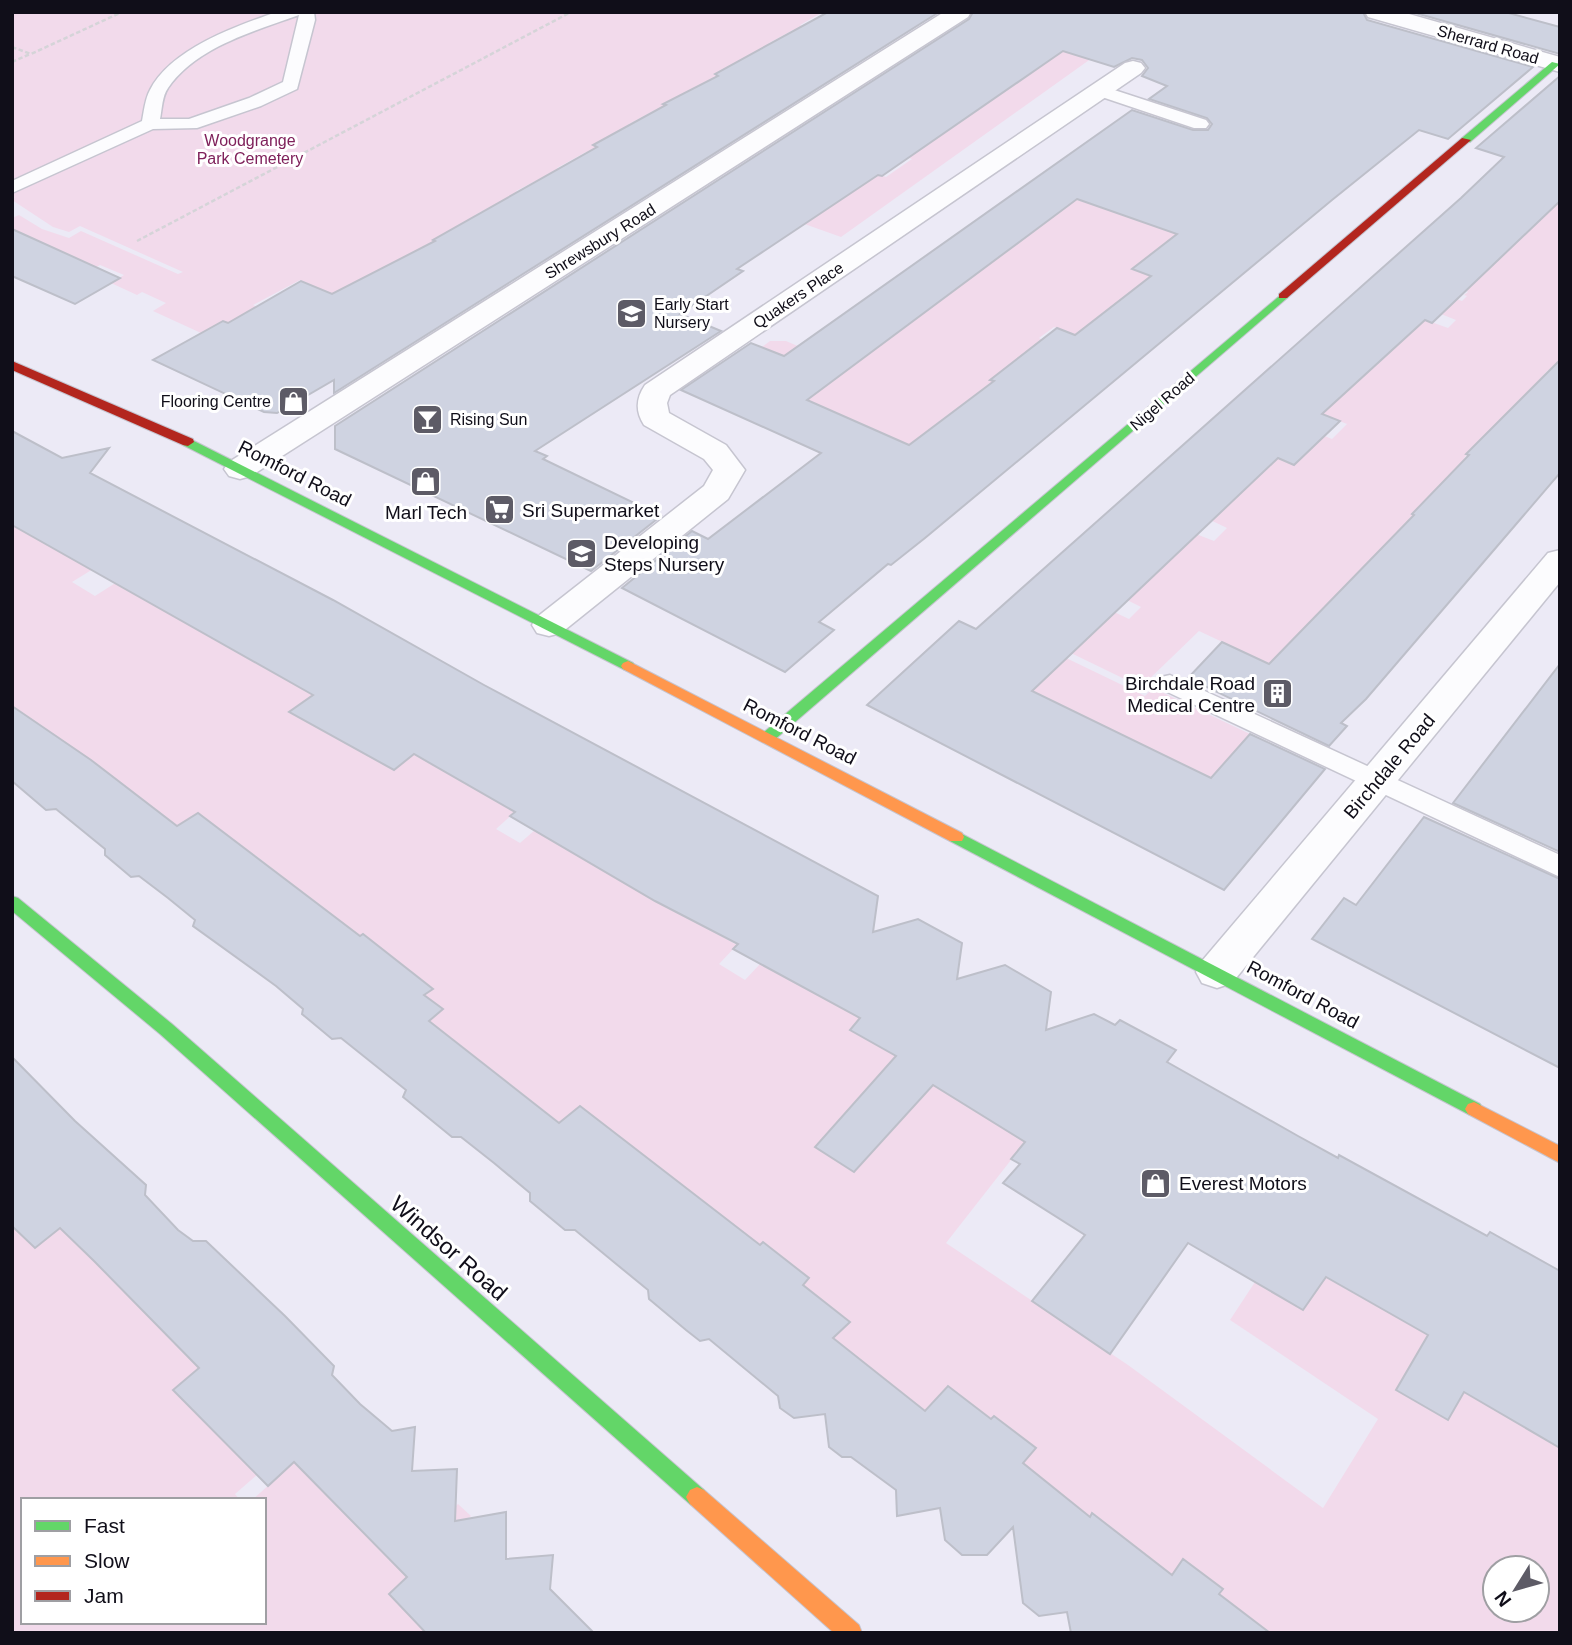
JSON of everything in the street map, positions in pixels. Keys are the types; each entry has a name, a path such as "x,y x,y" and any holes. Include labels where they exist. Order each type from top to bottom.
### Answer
{"street":[{"name":"Shrewsbury Road","path":"240,469 960,12"},
{"name":"Sherrard Road","path":"1376,12 1558,64"},
{"name":"Nigel Road","path":"768,737 1558,64"},
{"name":"Quakers Place","path":"549,625 717,492 729,470 715,452 656,418 652,403 656,391 1133,68"},
{"name":"Romford Road","path":"12,365 168,432 549,625 1217,972 1560,1155"},
{"name":"Birchdale Road","path":"1217,972 1560,560"},
{"name":"Windsor Road","path":"12,902 166,1029 851,1633"}],"lane":[{"path":"150,124 159,88 188,60 250,27 293,12"},
{"path":"12,188 150,124 191,124 256,102 291,85 307,20 306,12"},
{"path":"1099,90 1199,124"},
{"path":"1170,683 1560,867"}],"path":[{"path":"12,62 122,12"},
{"path":"137,240 571,12"},
{"path":"12,47 30,54"}],"green space":[{"name":"Woodgrange Park Cemetery","path":"12,12 823,12 800,25 824,34 815,38 793,30 769,43 793,52 763,48 716,74 730,80 715,98 692,89 664,103 690,114 681,119 657,109 629,124 655,135 594,145 620,157 609,162 586,152 557,168 582,179 571,185 547,175 516,191 541,203 509,197 475,215 501,228 466,222 434,239 460,253 450,258 425,246 388,265 365,309 300,280 253,305 280,319 201,333 153,311 166,303 142,292 137,295 111,283 124,275 100,265 88,272 70,255 48,245 40,249 12,237 12,218 19,215 42,229 69,238 81,231 178,274 183,272 80,226 69,232 53,227 12,200 15,197 12,196"},
{"path":"1091,12 1176,12 1194,17 1202,12 1231,12 1217,23 1309,51 1315,46 1340,54 1330,61 1364,72 1370,68 1381,68 1392,57 1406,61 1390,70 1394,71 1390,74 1398,77 1394,80 1409,85 1413,81 1426,81 1435,69 1450,74 1441,78 1434,87 1443,90 1439,94 1457,99 1478,92 1481,90 1477,88 1483,83 1490,85 1456,114 1441,110 1438,112 1382,95 1374,102 1395,108 1389,114 1367,107 1351,119 1373,126 1366,132 1344,125 1328,137 1349,145 1343,150 1321,143 1304,156 1326,164 1318,170 1295,163 1279,175 1301,183 1292,190 1270,183 1254,195 1275,204 1267,211 1244,203 1227,216 1249,225 1245,228 1212,216 1208,219 1201,217 1191,224 1208,231 1199,238 1222,247 1212,254 1189,245 1171,260 1193,269 1189,273 1147,257 1133,268 1150,276 1142,284 1164,292 1159,296 1136,288 1112,306 1135,316 1124,324 1100,315 1082,330 1104,340 1098,345 1054,327 1039,338 1050,344 1039,352 1072,366 1066,370 1029,355 991,379 1009,387 1004,391 988,385 947,417 962,424 945,437 969,448 956,458 932,447 908,466 931,477 925,482 901,472 870,496 894,508 881,518 856,507 830,528 854,540 848,544 758,501 853,427 845,424 850,419 734,368 770,341 786,341 849,368 955,289 937,281 954,269 972,276 1059,212 1041,204 1054,194 1099,206 1108,198 1088,191 1116,170 1133,176 1144,167 1138,165 1149,156 1140,152 1161,137 1215,155 1246,132 1211,120 1234,104 1255,114 1279,96 1277,95 1282,90 1271,86 1264,91 1197,70 1203,65 1172,55 1181,48 1156,40 1136,52 1125,48 1134,42 1120,38 841,237 768,211 773,207 809,220 836,202 801,188 810,183 846,196 871,179 835,166 841,161 886,177 912,159 869,143 879,137 905,146 927,131 901,122 910,116 950,129 960,122 952,118 962,111 932,101 942,94 978,106 997,92 987,89 991,86 967,78 973,74 1012,87 1020,80 1004,75 1014,68 992,61 997,58 994,57 999,53 1026,62 1043,49 1018,41 1026,36 1052,43 1070,30 1045,23 1053,18 1079,25 1096,14"},
{"path":"1560,201 1560,369 1555,373 1548,370 1540,379 1545,381 1531,399 1523,397 1464,458 1471,461 1452,483 1444,481 1409,519 1415,522 1395,544 1388,541 1380,550 1308,682 1199,631 1141,687 1040,638 1080,596 1129,619 1141,607 1127,600 1196,534 1214,541 1227,528 1204,517 1266,469 1275,416 1332,439 1347,424 1322,414 1392,308 1448,328 1456,320 1441,314 1417,285 1462,301 1467,296 1464,295 1468,292 1465,290 1485,221 1525,235"},
{"path":"12,525 98,566 72,582 95,596 117,582 347,670 290,712 333,737 391,693 450,726 516,811 496,829 520,843 573,797 655,901 680,914 713,882 739,896 707,928 737,945 719,964 745,980 795,927 860,1018 851,1030 907,1043 816,1146 854,1172 981,1032 967,1076 950,1096 1025,1142 946,1243 1128,1365 1323,1508 1378,1419 1230,1320 1255,1282 1303,1310 1355,1235 1339,1285 1414,1327 1454,1291 1396,1390 1448,1420 1480,1364 1560,1373 1530,1431 1560,1448 1560,1633 1270,1633 1219,1594 1222,1588 1184,1560 1172,1575 1093,1513 1080,1529 1012,1476 1036,1448 994,1416 971,1443 969,1402 948,1386 925,1411 833,1338 849,1321 803,1285 808,1277 764,1242 738,1266 691,1192 580,1106 560,1123 431,1022 443,1009 424,995 432,988 363,934 340,951 333,916 255,855 234,869 91,760 88,762 12,706"},
{"path":"943,635 977,651 1037,644 1145,696 1153,688 1250,734 1229,758 1304,794 1258,850 901,673"},
{"path":"12,1226 35,1247 60,1228 83,1251 87,1249 123,1291 187,1357 193,1354 257,1475 235,1494 238,1498 21,1498 21,1624 266,1624 266,1498 254,1498 298,1459 317,1485 395,1564 458,1504 471,1516 389,1594 424,1631 443,1613 431,1633 12,1633"}],"building":[{"path":"828,12 939,12 334,393 334,380 277,413 264,412 153,360 223,321 228,323 301,281 332,294 435,241 433,240 597,147 593,145 666,105 663,104 718,76 715,74"},
{"path":"973,12 1363,12 1367,20 1533,67 1448,139 1419,130 1332,200 925,538 891,565 888,564 819,622 834,630 785,672 622,588 692,531 708,539 821,453 681,390 751,343 784,356 1132,110 1193,130 1208,130 1212,124 1207,118 1149,99 1167,86 1142,76 1148,68 1142,60 1132,58 1114,67 1063,51 882,176 878,175 737,269 743,271 680,314 721,331 535,451 547,456 543,459 661,516 591,571 335,449 335,426 969,19","holes":["1077,199 1177,234 1132,269 1151,276 1075,335 1057,328 990,380 994,381 909,445 807,400"]},
{"path":"1412,12 1505,12 1560,27 1560,54"},
{"path":"1560,76 1560,201 1432,323 1425,320 1322,414 1340,421 1294,465 1278,458 1032,691 1211,778 1250,734 1325,769 1224,890 867,705 959,621 976,629 1461,198 1504,157 1476,148"},
{"path":"12,229 120,278 75,304 12,276"},
{"path":"1560,360 1560,473 1366,699 1341,723 1347,726 1329,746 1188,678 1222,642 1269,664 1414,515 1412,514 1469,455 1466,454"},
{"path":"12,431 62,458 109,448 90,473 333,600 484,685 878,896 873,932 918,919 962,943 957,979 1005,965 1051,992 1046,1030 1094,1014 1115,1025 1120,1020 1176,1050 1167,1062 1338,1158 1339,1155 1487,1236 1490,1232 1560,1271 1560,1448 1464,1392 1448,1420 1396,1390 1428,1335 1326,1277 1303,1310 1188,1243 1110,1354 1032,1301 1085,1235 1003,1183 1020,1164 1011,1159 1025,1142 933,1085 854,1172 815,1147 896,1056 850,1030 860,1018 733,949 738,944 655,901 510,816 515,812 414,754 394,770 289,712 313,695 12,525"},
{"path":"1560,664 1560,852 1453,803"},
{"path":"12,706 91,760 177,826 198,813 360,936 363,934 433,989 424,995 443,1009 429,1021 559,1123 580,1106 760,1245 763,1242 809,1278 803,1285 850,1322 833,1338 925,1411 948,1386 991,1419 994,1416 1036,1448 1023,1463 1090,1517 1092,1513 1172,1575 1183,1559 1223,1589 1219,1594 1270,1633 1071,1633 1067,1612 1039,1616 1023,1603 1013,1527 987,1555 962,1555 945,1540 940,1508 897,1516 896,1490 851,1457 842,1457 829,1447 825,1414 794,1418 780,1408 778,1396 709,1339 700,1341 686,1330 649,1299 648,1290 575,1230 565,1230 530,1201 530,1193 494,1163 461,1137 452,1137 403,1097 406,1090 341,1038 332,1039 302,1014 303,1009 276,986 193,926 195,920 168,898 139,876 131,877 105,855 105,849 56,809 46,810 12,781"},
{"path":"1424,817 1560,879 1560,1068 1312,939 1344,898 1356,905"},
{"path":"12,1057 75,1121 146,1185 145,1195 178,1230 193,1241 206,1241 285,1316 334,1366 332,1375 360,1404 392,1431 415,1427 412,1471 457,1469 455,1521 506,1512 506,1559 553,1555 550,1589 594,1633 426,1633 389,1594 407,1577 294,1462 268,1486 173,1390 199,1368 94,1261 60,1228 35,1248 12,1226"}],"traffic: fast":[{"path":"1466,140 1555,64"},
{"path":"768,737 1283,296"},
{"path":"188,442 628,666"},
{"path":"956,837 1474,1109"},
{"path":"12,902 166,1029 697,1497"}],"traffic: slow":[{"path":"628,666 956,837"},
{"path":"1474,1109 1560,1155"},
{"path":"697,1497 851,1633"}],"traffic: jam":[{"path":"1283,296 1466,140"},
{"path":"12,365 188,442"}],"place":[{"name":"Early Start Nursery","path":"631,313"},
{"name":"Flooring Centre","path":"294,401"},
{"name":"Rising Sun","path":"427,419"},
{"name":"Marl Tech","path":"426,481"},
{"name":"Sri Supermarket","path":"499,510"},
{"name":"Developing Steps Nursery","path":"581,553"},
{"name":"Birchdale Road Medical Centre","path":"1278,694"},
{"name":"Everest Motors","path":"1156,1183"}]}
